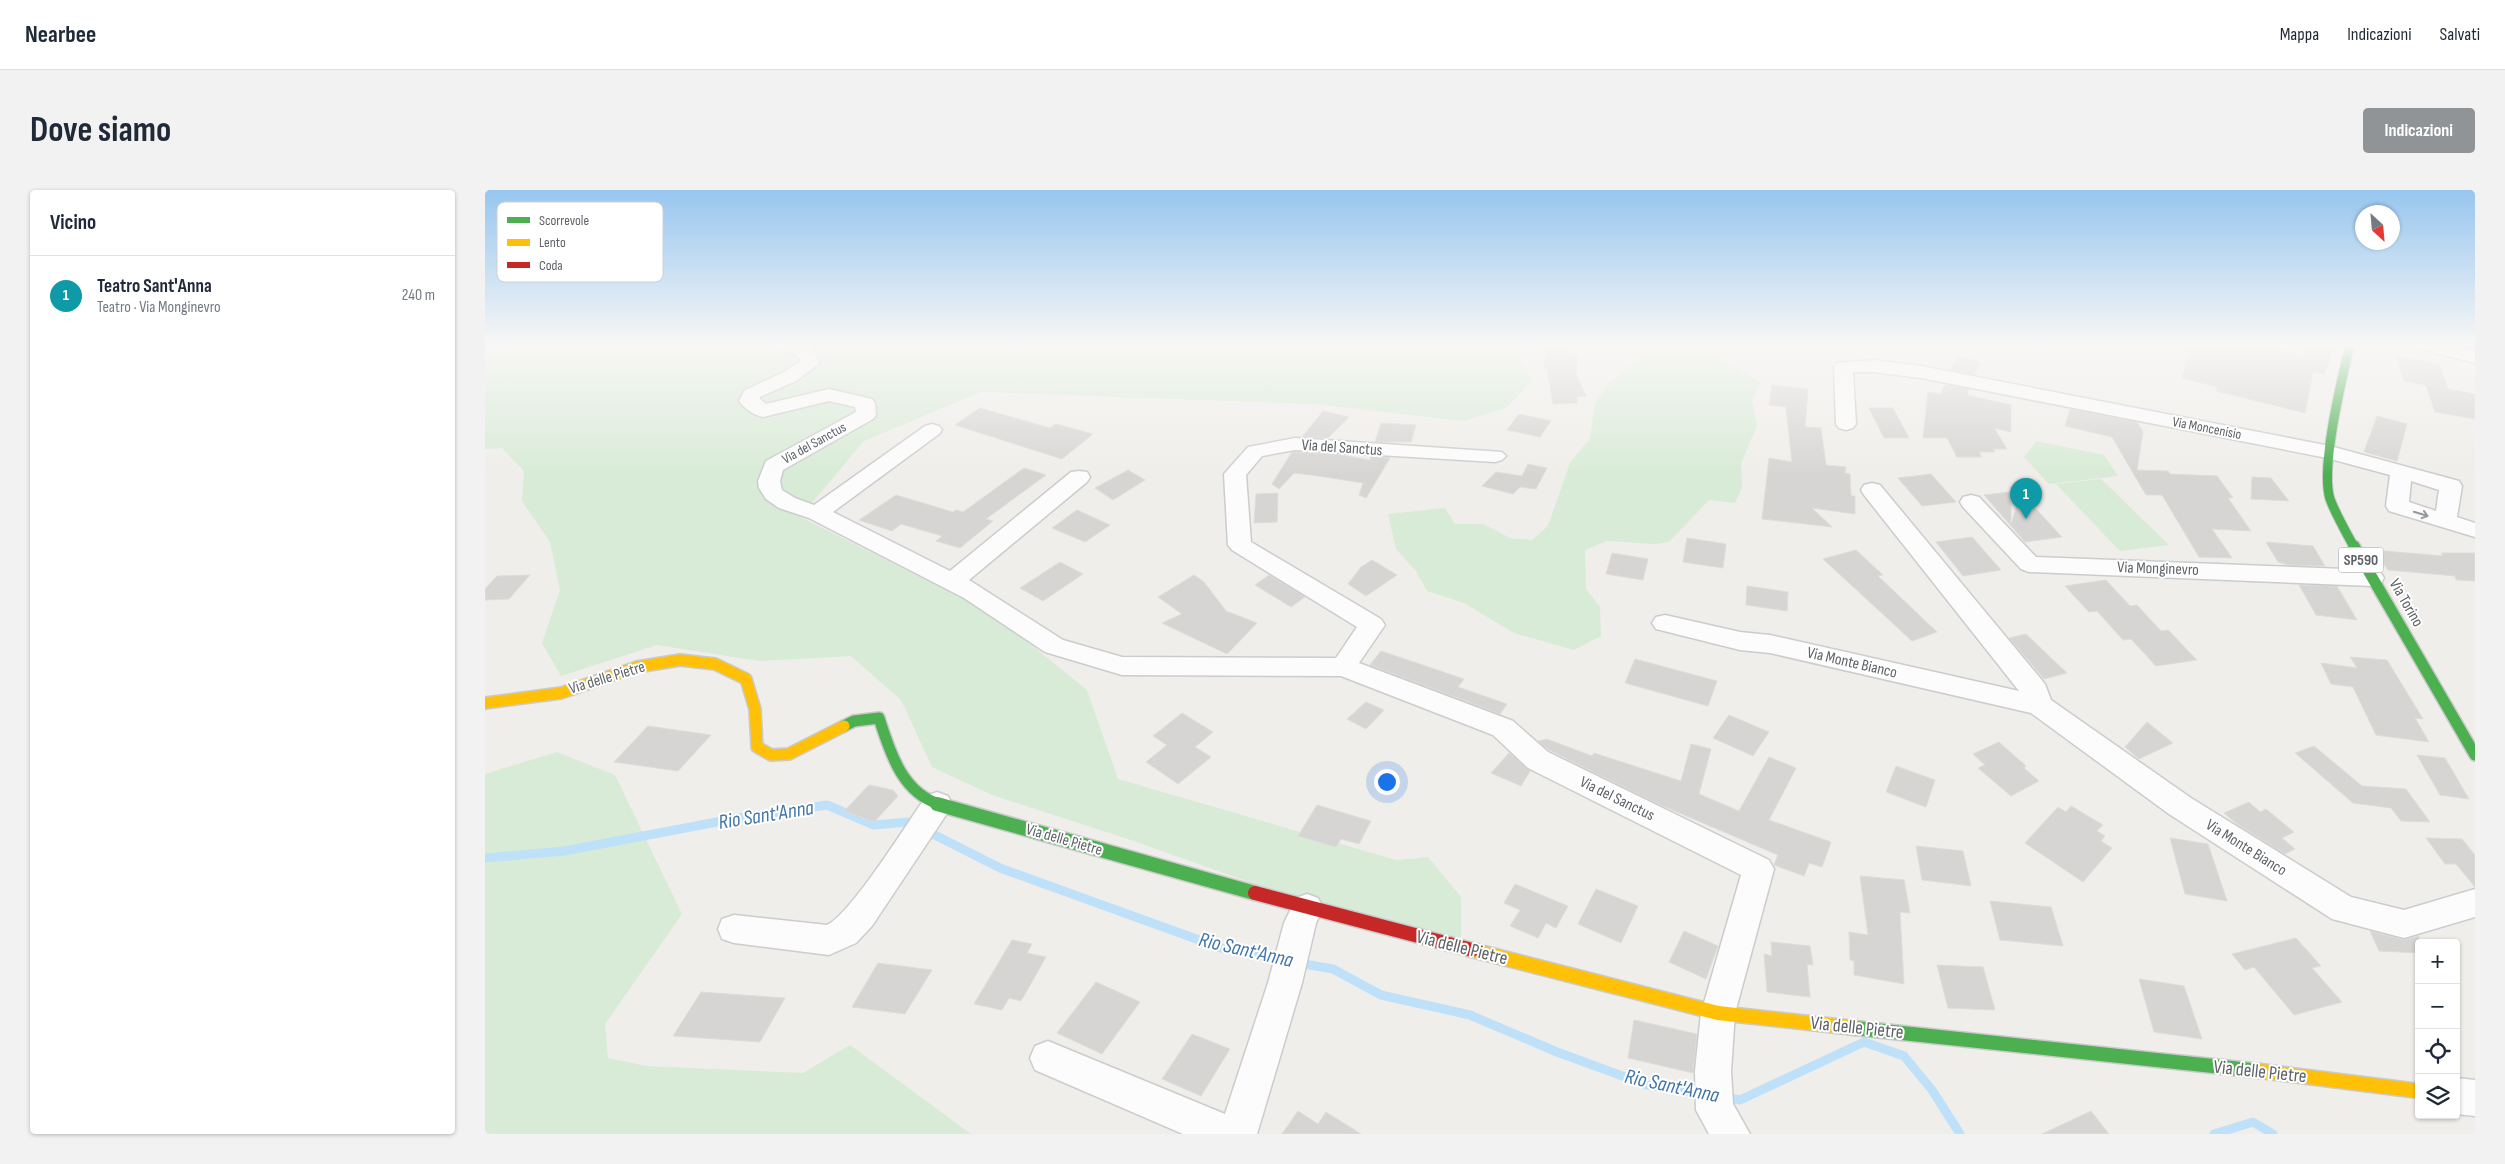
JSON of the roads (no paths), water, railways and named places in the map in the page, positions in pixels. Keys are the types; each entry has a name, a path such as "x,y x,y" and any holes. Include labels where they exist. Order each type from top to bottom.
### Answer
{"street":[{"name":"Via del Sanctus","path":"765,388 752,394 749,401 763,411 829,395 865,403 866,415 774,466 768,482 771,492 782,501 817,513 973,592 1054,646 1122,666 1343,667 1503,728 1538,760 1758,869 1718,1013"},
{"name":"Via Moncenisio","path":"1844,388 1846,424"},
{"name":"Via Moncenisio","path":"2003,388 2330,452"},
{"name":"Via Torino","path":"2340,388 2328,468 2330,498 2349,538 2475,755"},
{"path":"817,513 932,430"},
{"name":"Via del Sanctus","path":"1343,667 1372,625 1240,545 1235,474 1255,451 1295,444 1495,456"},
{"path":"2330,452 2451,486 2445,521"},
{"path":"2401,472 2397,506 2475,530"},
{"path":"952,582 1079,477"},
{"name":"Via Monte Bianco","path":"1872,490 2014,668 2035,691 2039,705"},
{"name":"Via Monginevro","path":"1971,502 2029,564 2372,578"},
{"name":"Via Monte Bianco","path":"1665,623 1740,641 1770,644 2039,705 2180,806 2343,909 2404,924 2475,903"},
{"name":"Via delle Pietre","path":"485,703 561,693 637,666 680,660 715,664 746,679 755,709 757,747 771,755 789,754 853,720 879,718 891,752 907,784 934,808 1303,916 1718,1013 2295,1075 2415,1090"},
{"path":"734,929 783,933 829,940 844,933 860,916 934,808"},
{"path":"1238,1134 1285,983 1303,916"},
{"path":"1718,1013 1713,1071 1723,1122"},
{"path":"1048,1058 1228,1134"},
{"path":"2460,1096 2475,1098"}],"waterway":[{"name":"Rio Sant'Anna","path":"485,858 564,851 738,818 827,805"},
{"name":"Rio Sant'Anna","path":"827,805 874,825 909,822 915,826"},
{"name":"Rio Sant'Anna","path":"925,830 1000,868 1224,949 1283,960"},
{"name":"Rio Sant'Anna","path":"1298,963 1333,969 1381,995 1470,1015 1557,1052 1647,1085 1704,1094"},
{"name":"Rio Sant'Anna","path":"1724,1097 1740,1100 1864,1042 1904,1056 1932,1090 1960,1134"},
{"name":"Rio Sant'Anna","path":"2214,1134 2253,1122 2273,1134"}],"place":[{"name":"Teatro Sant'Anna","path":"2026,519"}]}
